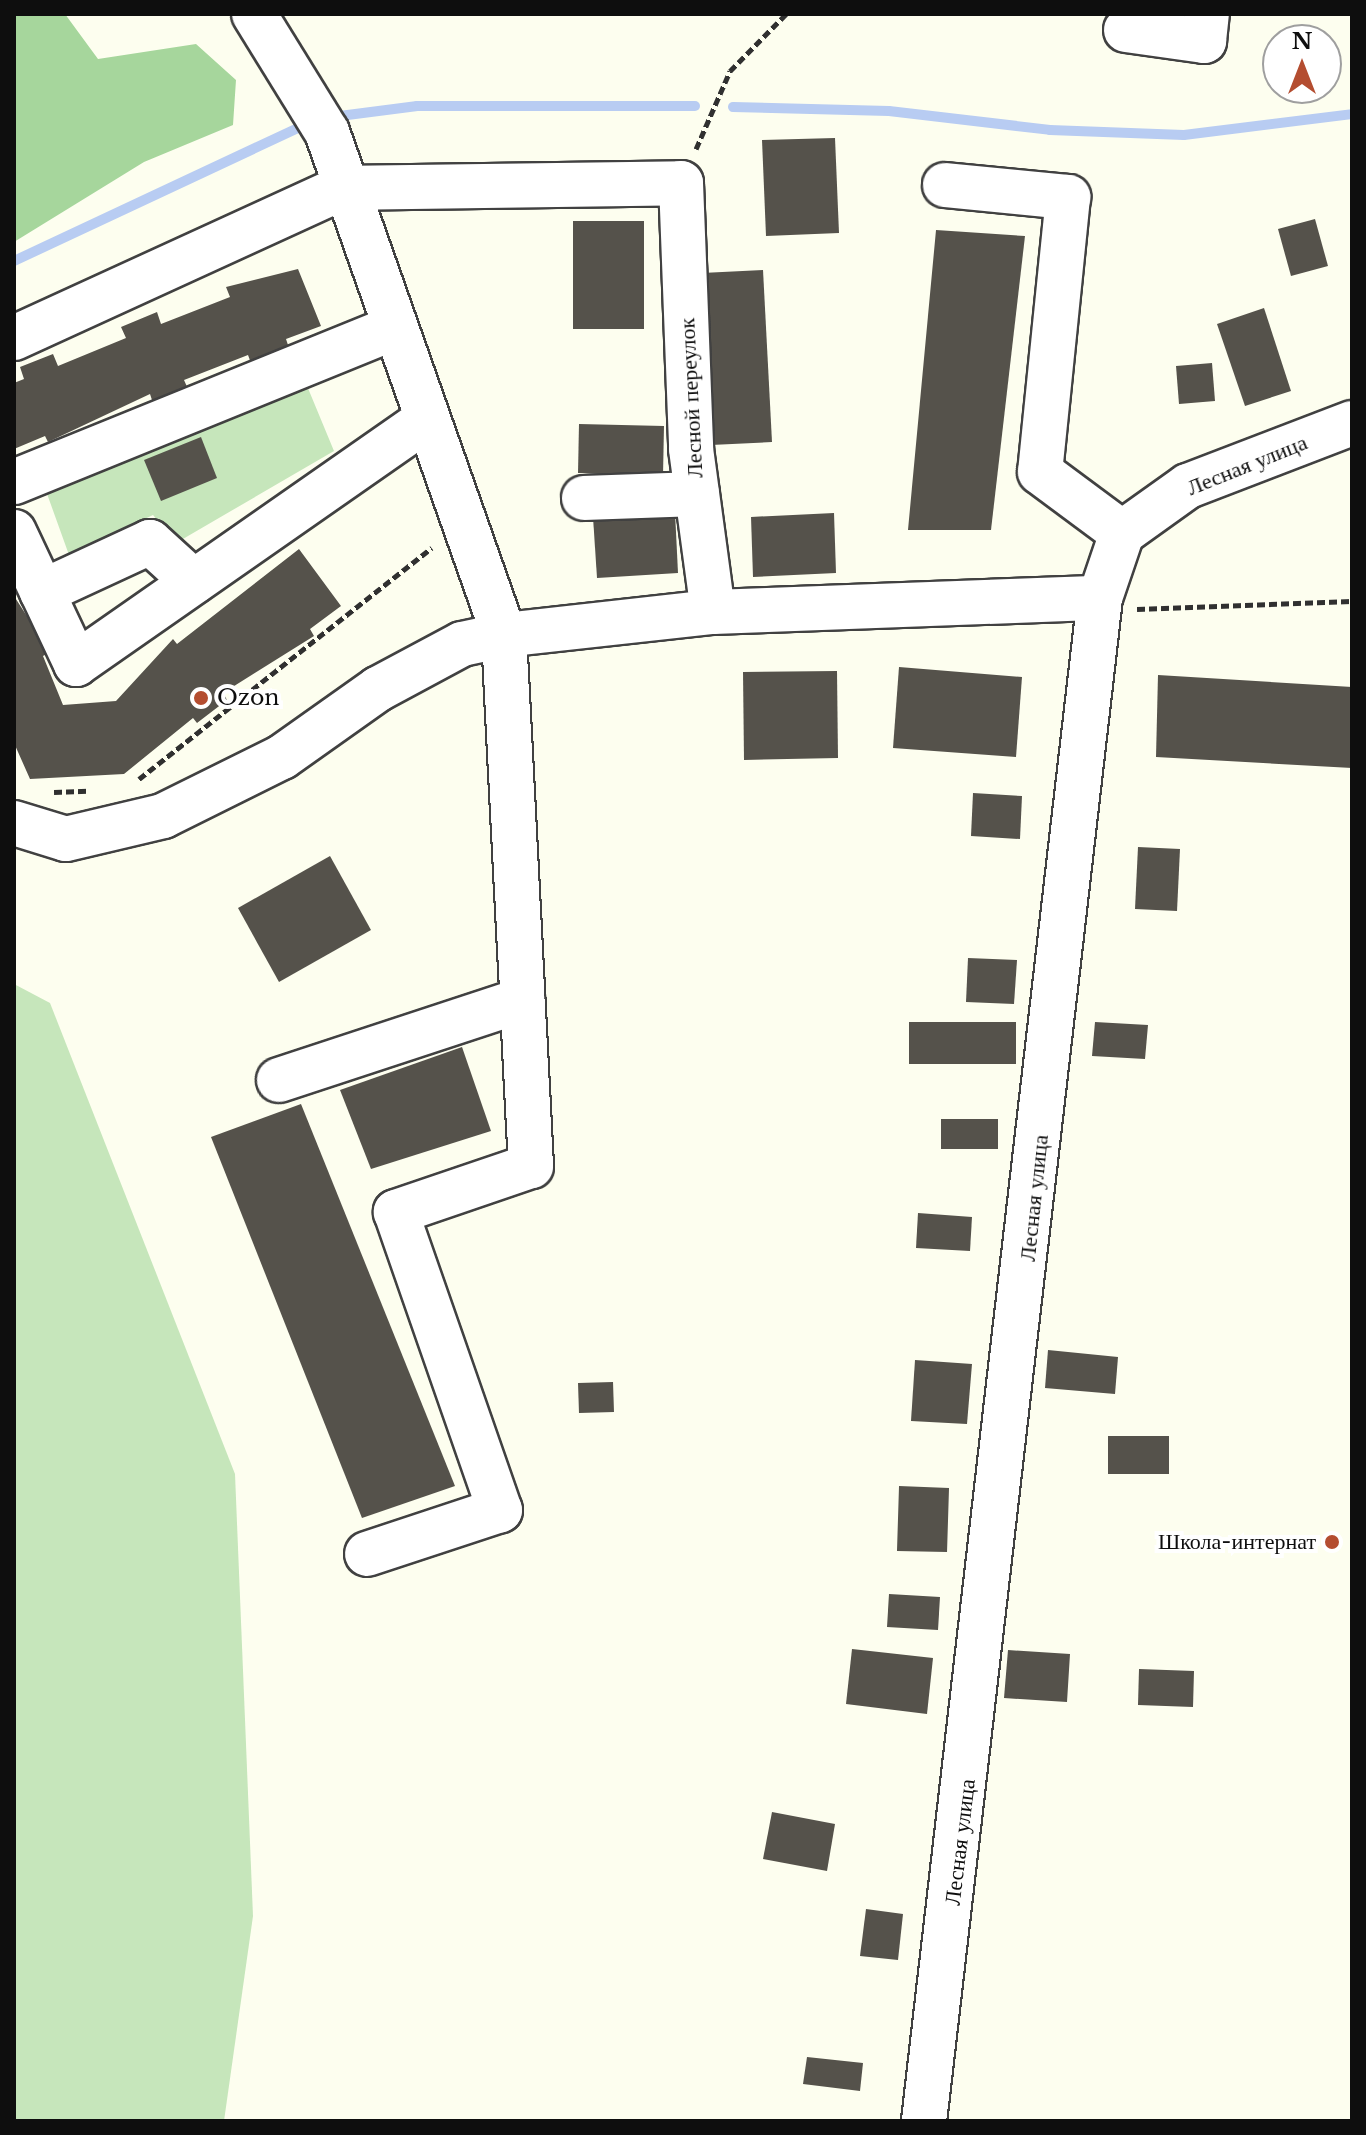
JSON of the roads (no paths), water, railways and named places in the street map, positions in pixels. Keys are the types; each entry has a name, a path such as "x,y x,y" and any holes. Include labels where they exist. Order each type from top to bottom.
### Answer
{"street":[{"path":"254,14 319,119 423,422 504,635 531,1166 396,1212 500,1510 367,1554"},
{"path":"1126,30 1204,41 1207,14"},
{"name":"Лесной переулок","path":"342,188 681,183 697,494 713,612"},
{"path":"945,185 1068,197 1040,472 1122,533"},
{"path":"14,338 342,188"},
{"path":"14,482 391,329"},
{"path":"14,532 76,664 423,422"},
{"name":"Лесная улица","path":"924,2121 1099,613 1122,533 1188,486 1352,423"},
{"path":"584,498 697,494"},
{"path":"42,592 150,542 194,582"},
{"path":"14,823 66,839 163,816 282,757 378,689 448,651 504,635 713,612 1099,613"},
{"path":"279,1080 522,1000"}],"waterway":[{"path":"332,117 417,106 695,106"},
{"path":"733,107 889,111 1050,130 1184,135 1352,114"},
{"path":"14,261 309,123"}],"place":[{"name":"Ozon","path":"201,698"},
{"name":"Школа-интернат","path":"1332,1542"}]}
